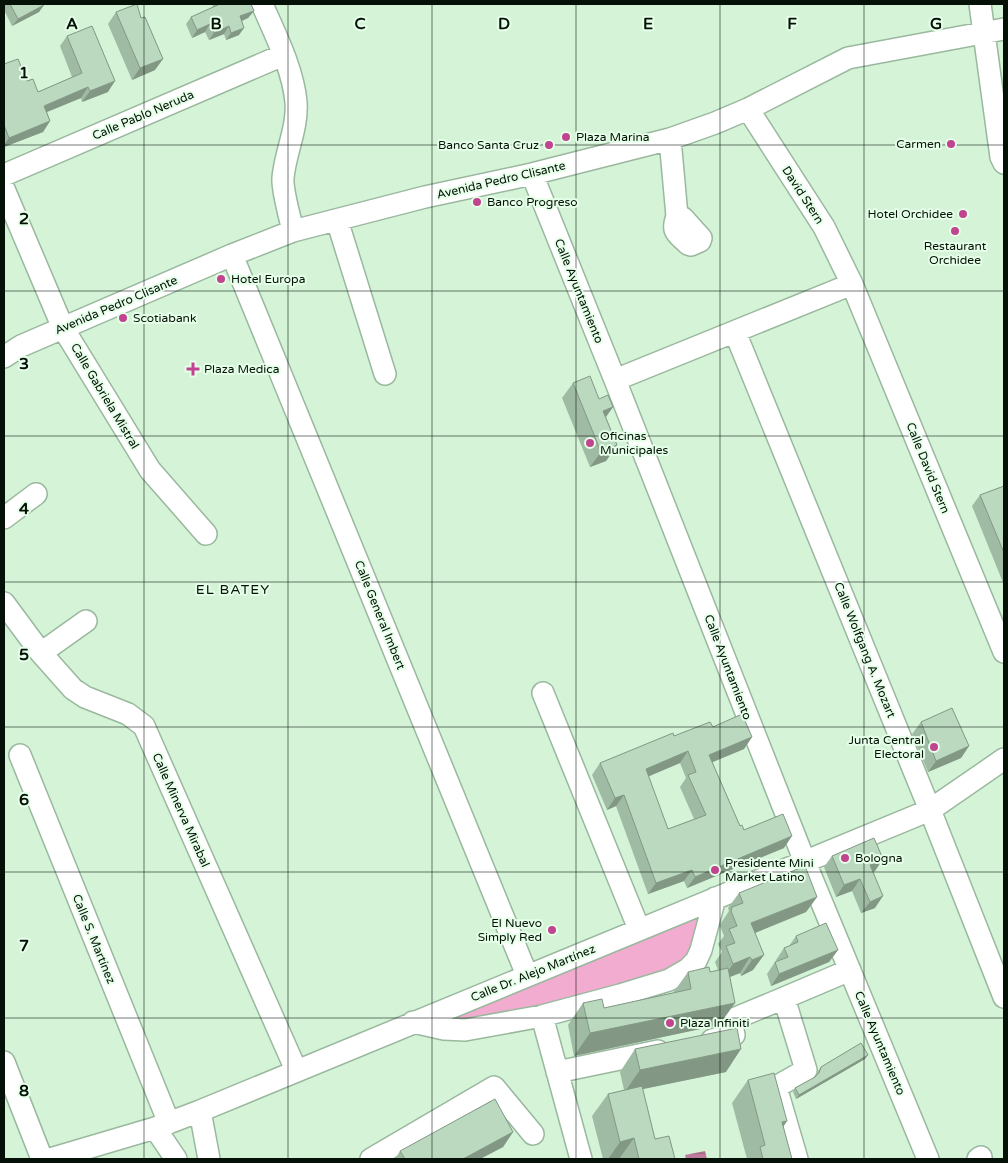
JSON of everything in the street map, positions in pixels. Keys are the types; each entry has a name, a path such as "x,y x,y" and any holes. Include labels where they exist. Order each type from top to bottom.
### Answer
{"street":[{"path":"262,4 283,55 296,104 283,180 293,231"},
{"path":"980,4 995,30 1001,158 1004,163"},
{"name":"Avenida Pedro Clisante","path":"4,357 21,346 232,255 293,231 670,139 748,109 848,58 995,30"},
{"name":"Calle Pablo Neruda","path":"4,175 283,55"},
{"name":"David Stern","path":"748,109 824,227 852,284"},
{"path":"670,139 677,216"},
{"name":"Calle Ayuntamiento","path":"532,174 805,862 928,1159"},
{"name":"Calle Gabriela Mistral","path":"4,189 63,328 150,470 206,534"},
{"path":"337,220 385,374"},
{"name":"Calle General Imbert","path":"232,255 527,975"},
{"path":"615,380 852,284"},
{"name":"Calle David Stern","path":"852,284 1004,652"},
{"name":"Calle Wolfgang A. Mozart","path":"735,332 930,810 1004,997"},
{"path":"4,518 36,494"},
{"name":"Calle Minerva Mirabal","path":"4,603 41,652 73,689 79,694 128,714 144,726 296,1070"},
{"path":"41,652 86,621"},
{"path":"543,693 640,929"},
{"name":"Calle S. Martínez","path":"20,755 176,1159"},
{"name":"Calle Dr. Alejo Martínez","path":"50,1159 162,1126 200,1111 930,810 1004,759"},
{"path":"413,1022 444,1029 464,1030 542,1016 669,980 688,969 696,961 701,950 715,898"},
{"path":"558,1072 734,1035 731,1020 850,970"},
{"path":"784,998 806,1070 776,1087 797,1159"},
{"path":"542,1016 581,1159"},
{"path":"4,1062 42,1159"},
{"path":"372,1159 494,1087 534,1134"},
{"path":"200,1111 209,1159"}],"shaded area":[{"path":"704,907 686,964 666,976 466,1028 427,1024"},
{"path":"705,1151 707,1159 686,1159 685,1155"}],"building":[{"path":"10,4 44,4 44,5 18,19"},
{"path":"137,4 141,18 145,17 163,59 140,68 116,12"},
{"path":"220,4 251,4 254,11 240,16 244,28 231,33 229,26 214,33 210,24 197,30 191,17"},
{"path":"92,26 115,81 90,91 88,87 44,106 50,121 9,138 4,125 4,64 18,59 27,81 33,79 38,92 82,73 67,36"},
{"path":"590,376 599,399 608,395 613,407 603,411 617,445 601,452 573,383"},
{"path":"1004,486 1004,553 980,495"},
{"path":"952,708 969,746 936,761 921,722"},
{"path":"742,714 752,737 709,755 740,826 742,825 744,830 783,814 792,836 695,877 692,870 656,883 624,795 615,798 600,763 673,733 674,736 710,722 713,727","holes":["688,751 696,772 688,775 706,815 668,829 646,769"]},
{"path":"874,838 883,859 870,865 883,896 870,902 860,879 844,885 832,856"},
{"path":"805,866 817,897 751,923 764,955 752,960 750,957 733,964 726,946 735,943 729,929 737,926 731,911 732,907 743,903 739,893"},
{"path":"826,923 838,950 779,974 775,962 788,957 784,948 798,942 796,936"},
{"path":"709,967 710,972 728,968 735,1003 590,1033 583,1003 602,999 604,1008 691,989 688,972"},
{"path":"737,1028 741,1049 640,1070 635,1049"},
{"path":"861,1043 868,1055 799,1095 795,1088 815,1077 821,1067"},
{"path":"774,1073 787,1121 782,1122 792,1159 763,1159 760,1147 765,1145 748,1080"},
{"path":"642,1086 655,1139 669,1136 675,1159 639,1159 634,1138 620,1142 608,1094"},
{"path":"495,1099 513,1132 463,1159 405,1159 400,1151"}],"place":[{"name":"Plaza Marina","path":"566,137"},
{"name":"Carmen","path":"951,144"},
{"name":"Banco Santa Cruz","path":"549,145"},
{"name":"Banco Progreso","path":"477,202"},
{"name":"Hotel Orchidee","path":"963,214"},
{"name":"Restaurant Orchidee","path":"955,231"},
{"name":"Hotel Europa","path":"221,279"},
{"name":"Scotiabank","path":"123,318"},
{"name":"Plaza Medica","path":"193,369"},
{"name":"Oficinas Municipales","path":"590,443"},
{"name":"Junta Central Electoral","path":"934,747"},
{"name":"Bologna","path":"845,858"},
{"name":"Presidente Mini Market Latino","path":"715,870"},
{"name":"El Nuevo Simply Red","path":"552,930"},
{"name":"Plaza Infiniti","path":"670,1023"}],"district":[{"name":"EL BATEY","path":"233,589"}]}
